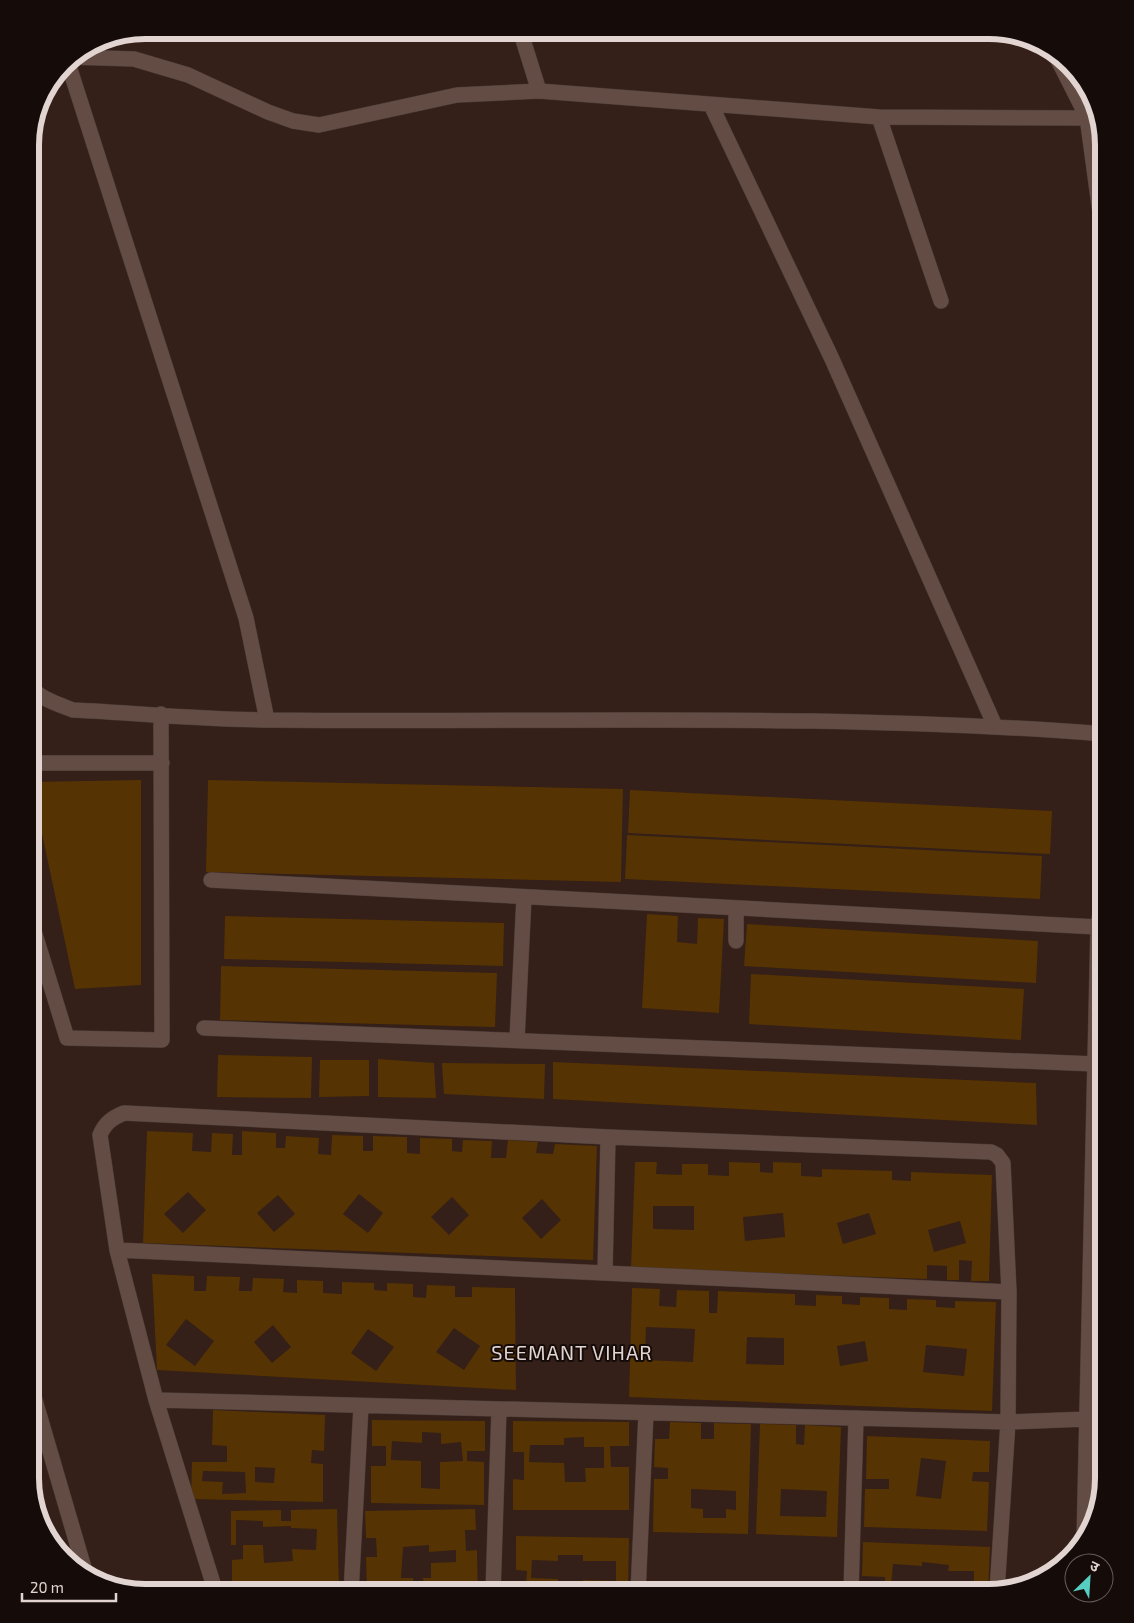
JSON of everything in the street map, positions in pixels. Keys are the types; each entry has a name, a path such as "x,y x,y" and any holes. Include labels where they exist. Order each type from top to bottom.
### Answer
{"street":[{"path":"523,39 539,91"},
{"path":"86,57 134,58 188,76 268,112 293,120 319,125 457,95 539,91 879,117 1092,118"},
{"path":"70,70 246,618 267,720"},
{"path":"1066,72 1092,118 1095,149"},
{"path":"711,105 832,359 995,726"},
{"path":"879,117 941,301"},
{"path":"39,695 73,710 267,720 779,720 995,726 1095,733"},
{"path":"39,947 67,1038 162,1040 161,714"},
{"path":"39,764 162,763"},
{"path":"210,880 1095,927"},
{"path":"517,1040 524,897"},
{"path":"736,908 736,941"},
{"path":"204,1028 1095,1064 1086,1419 1086,1521"},
{"path":"213,1584 156,1400 116,1250 100,1135 104,1126 112,1118 124,1113 608,1137 991,1152 997,1155 1003,1163 1008,1292 1008,1422 997,1583"},
{"path":"605,1273 608,1137"},
{"path":"116,1250 1008,1292"},
{"path":"156,1400 1008,1422 1086,1419"},
{"path":"351,1584 361,1406"},
{"path":"493,1584 499,1409"},
{"path":"638,1584 646,1413"},
{"path":"39,1414 83,1564"},
{"path":"851,1584 856,1418"}],"building":[{"path":"141,780 141,985 75,989 39,820 39,782"},
{"path":"208,780 623,789 621,882 206,872"},
{"path":"630,790 1052,811 1050,854 628,833"},
{"path":"627,835 1042,856 1040,899 625,879"},
{"path":"647,914 678,916 677,942 697,944 698,918 724,919 719,1013 642,1008"},
{"path":"225,916 504,923 503,966 224,959"},
{"path":"747,924 1038,941 1036,983 744,966"},
{"path":"221,966 497,973 495,1027 220,1020"},
{"path":"751,974 1024,989 1021,1040 749,1024"},
{"path":"218,1055 312,1057 311,1098 217,1097"},
{"path":"378,1059 434,1063 436,1098 378,1097"},
{"path":"320,1060 369,1060 369,1096 319,1097"},
{"path":"553,1062 1036,1083 1037,1125 553,1099"},
{"path":"442,1063 545,1064 544,1099 444,1094"},
{"path":"147,1131 193,1133 192,1151 211,1152 212,1133 233,1134 232,1155 242,1155 242,1131 276,1133 276,1148 285,1148 286,1136 319,1138 318,1154 331,1155 332,1135 363,1136 363,1151 373,1151 373,1136 407,1137 407,1153 420,1154 420,1138 452,1139 452,1151 462,1152 463,1140 492,1141 491,1158 506,1158 508,1140 538,1142 536,1153 553,1154 555,1144 597,1146 593,1260 143,1243","holes":["188,1192 206,1210 183,1233 164,1214","359,1194 383,1213 368,1233 343,1214","278,1195 295,1214 274,1232 257,1213","452,1197 469,1215 449,1235 431,1217","542,1199 561,1220 541,1239 522,1218"]},
{"path":"635,1162 657,1162 656,1174 682,1175 682,1164 708,1164 708,1175 729,1176 729,1162 760,1163 760,1172 773,1173 773,1162 801,1163 801,1176 822,1177 822,1169 892,1171 892,1180 911,1181 911,1172 992,1175 989,1281 971,1281 972,1261 959,1260 959,1280 947,1280 947,1266 927,1265 927,1279 631,1268","holes":["653,1206 694,1206 694,1230 653,1229","783,1213 785,1237 745,1241 743,1217","869,1213 876,1234 843,1244 837,1223","960,1221 966,1243 934,1252 928,1230"]},
{"path":"152,1274 194,1276 194,1291 206,1291 207,1276 240,1277 239,1291 252,1291 253,1278 284,1279 283,1292 297,1293 297,1280 323,1281 323,1293 342,1294 342,1282 374,1283 374,1290 387,1291 387,1283 413,1284 413,1297 426,1298 427,1285 455,1286 455,1297 472,1297 472,1287 515,1288 516,1390 157,1370","holes":["186,1319 214,1341 195,1366 166,1345","273,1325 291,1347 272,1363 254,1342","454,1328 480,1346 464,1370 436,1352","368,1329 394,1347 376,1371 351,1353"]},
{"path":"632,1288 660,1289 659,1306 676,1307 677,1290 709,1291 709,1313 717,1313 718,1291 795,1294 795,1305 816,1306 816,1295 842,1296 842,1304 860,1305 860,1297 889,1298 889,1309 907,1310 907,1299 936,1300 936,1307 955,1308 955,1301 996,1302 992,1411 629,1397","holes":["646,1327 695,1329 693,1362 645,1360","747,1337 784,1338 784,1365 746,1364","865,1341 868,1361 840,1366 837,1346","926,1345 967,1349 964,1376 923,1372"]},
{"path":"213,1410 325,1415 324,1451 312,1450 311,1463 323,1464 323,1502 191,1499 192,1462 227,1462 227,1446 212,1445","holes":["255,1467 275,1468 274,1483 255,1482","203,1471 245,1472 246,1493 222,1494 223,1482 202,1481"]},
{"path":"372,1420 485,1421 485,1451 467,1451 467,1461 484,1462 484,1505 371,1503 371,1466 386,1466 386,1446 372,1446","holes":["422,1432 441,1433 441,1444 461,1442 463,1461 440,1462 440,1489 421,1488 421,1461 391,1460 392,1441 422,1443"]},
{"path":"513,1421 629,1422 629,1446 610,1446 611,1467 629,1467 629,1510 513,1510 513,1479 524,1480 524,1452 513,1452","holes":["584,1437 584,1447 604,1447 604,1468 585,1468 586,1482 565,1482 564,1463 529,1462 530,1445 564,1445 564,1438"]},
{"path":"670,1422 701,1423 701,1439 714,1439 714,1423 751,1424 748,1534 653,1532 654,1479 668,1479 668,1468 654,1467 655,1439 669,1439","holes":["691,1489 736,1491 736,1510 726,1509 726,1518 703,1518 703,1509 691,1508"]},
{"path":"760,1424 796,1425 796,1444 804,1445 805,1425 841,1427 837,1537 756,1534","holes":["781,1489 827,1491 826,1517 780,1516"]},
{"path":"867,1436 990,1441 989,1472 973,1472 972,1481 989,1482 987,1531 864,1527 865,1489 889,1489 889,1479 866,1479","holes":["921,1458 946,1461 941,1499 916,1496"]},
{"path":"337,1509 339,1584 232,1584 232,1560 243,1559 243,1545 263,1545 264,1563 293,1561 292,1549 316,1550 317,1529 291,1528 291,1526 263,1527 263,1521 236,1520 236,1545 231,1545 231,1511 281,1510 281,1521 291,1521 291,1510"},
{"path":"475,1509 476,1530 465,1530 466,1551 477,1550 478,1584 424,1584 423,1578 431,1578 431,1563 456,1562 456,1550 429,1552 429,1545 403,1547 401,1578 413,1578 414,1584 367,1584 366,1557 377,1557 376,1538 366,1538 365,1511"},
{"path":"516,1536 629,1538 628,1584 583,1584 583,1580 616,1581 616,1561 583,1561 583,1555 558,1555 558,1561 532,1560 531,1578 558,1579 558,1584 526,1584 527,1571 516,1570"},
{"path":"863,1542 990,1547 988,1584 974,1584 974,1571 948,1571 949,1565 922,1562 922,1566 893,1564 891,1584 885,1584 885,1577 862,1576"},
{"path":"657,1582 739,1584 657,1584"}],"district":[{"name":"SEEMANT VIHAR","path":"572,1353"}]}
